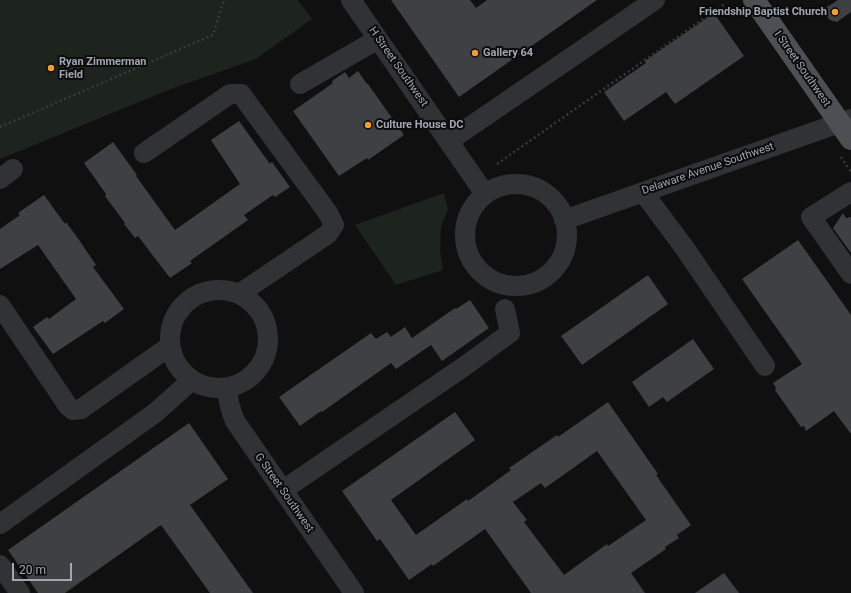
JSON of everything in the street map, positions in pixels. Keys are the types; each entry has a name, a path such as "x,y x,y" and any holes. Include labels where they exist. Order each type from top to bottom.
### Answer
{"main road":[{"name":"I Street Southwest","path":"754,0 847,127"}],"street":[{"name":"H Street Southwest","path":"350,0 378,38 485,194"},
{"path":"449,141 655,0"},
{"path":"300,84 378,38"},
{"path":"144,153 230,94 241,94 328,213 334,226 328,234 240,294"},
{"name":"Delaware Avenue Southwest","path":"564,220 643,192 847,127"},
{"path":"516,184 532,187 546,194 557,205 564,220 567,232 564,251 556,268 535,282 523,286 510,286 496,282 483,274 473,262 467,248 465,233 468,219 475,205 485,194 500,187 516,184"},
{"path":"643,192 690,256 765,366"},
{"path":"851,192 811,217 851,274"},
{"path":"211,290 228,290 240,294 251,301 259,311 265,323 268,336 267,350 262,362 254,373 244,381 228,387 211,387 192,380 182,371 174,359 170,346 172,323 177,312 184,303 194,296 211,290"},
{"path":"0,305 68,406 74,410 81,409 170,346"},
{"path":"283,490 462,368 510,333 505,309"},
{"path":"0,524 155,413 192,380"},
{"name":"G Street Southwest","path":"228,387 230,408 235,421 354,593"},
{"path":"0,565 20,593"}],"path":[{"path":"0,127 214,35 224,0"},
{"path":"497,164 726,3"},
{"path":"847,166 851,172"}],"shaded area":[{"path":"0,0 298,0 312,19 256,59 171,89 0,159"},
{"path":"444,193 448,210 441,226 440,251 443,270 396,285 355,225"}],"building":[{"name":"Gallery 64","path":"391,0 470,0 476,8 487,0 597,0 459,97"},
{"name":"Friendship Baptist Church","path":"838,0 851,0 851,12 837,22 830,20 826,15 827,7"},
{"path":"714,13 744,56 675,104 666,92 624,121 604,92 646,63 645,61"},
{"path":"358,71 404,135 368,160 367,158 339,176 293,111 333,83 332,81 345,72 349,78"},
{"path":"239,121 270,164 272,162 290,187 275,197 273,195 244,215 248,220 190,261 192,263 170,278 138,236 135,238 124,224 125,223 105,196 106,194 84,163 113,142 175,230 240,184 211,140"},
{"path":"44,195 65,224 66,222 77,237 96,265 93,267 124,309 105,323 103,321 53,354 33,327 47,317 49,319 76,299 38,245 0,269 0,229 20,215 18,213"},
{"path":"843,213 846,218 851,217 851,253 833,228"},
{"path":"798,240 851,315 851,434 834,411 806,431 804,426 801,427 775,390 776,388 773,383 802,364 742,279"},
{"path":"648,275 668,304 582,365 561,336"},
{"path":"470,300 489,328 442,361 431,345 396,369 391,363 300,426 279,397 371,333 376,339 387,332 391,337 405,327 412,338 455,308 456,309"},
{"path":"693,339 714,369 667,402 663,397 649,407 632,382"},
{"path":"608,402 691,525 677,535 679,538 665,547 666,549 631,573 645,593 531,593 485,529 433,566 432,564 409,580 380,539 377,541 342,491 455,412 475,440 391,500 416,535 467,499 468,501 511,470 509,468 557,435 558,437","holes":["597,451 646,520 608,546 607,544 564,575 524,522 527,520 513,502 541,483 545,488"]},
{"path":"189,423 228,479 190,505 253,593 210,593 161,525 65,593 38,593 8,550"},
{"path":"724,573 739,593 695,593"}],"place":[{"name":"Friendship Baptist Church","path":"835,12"},
{"name":"Gallery 64","path":"475,53"},
{"name":"Ryan Zimmerman Field","path":"51,68"},
{"name":"Culture House DC","path":"368,125"}]}
